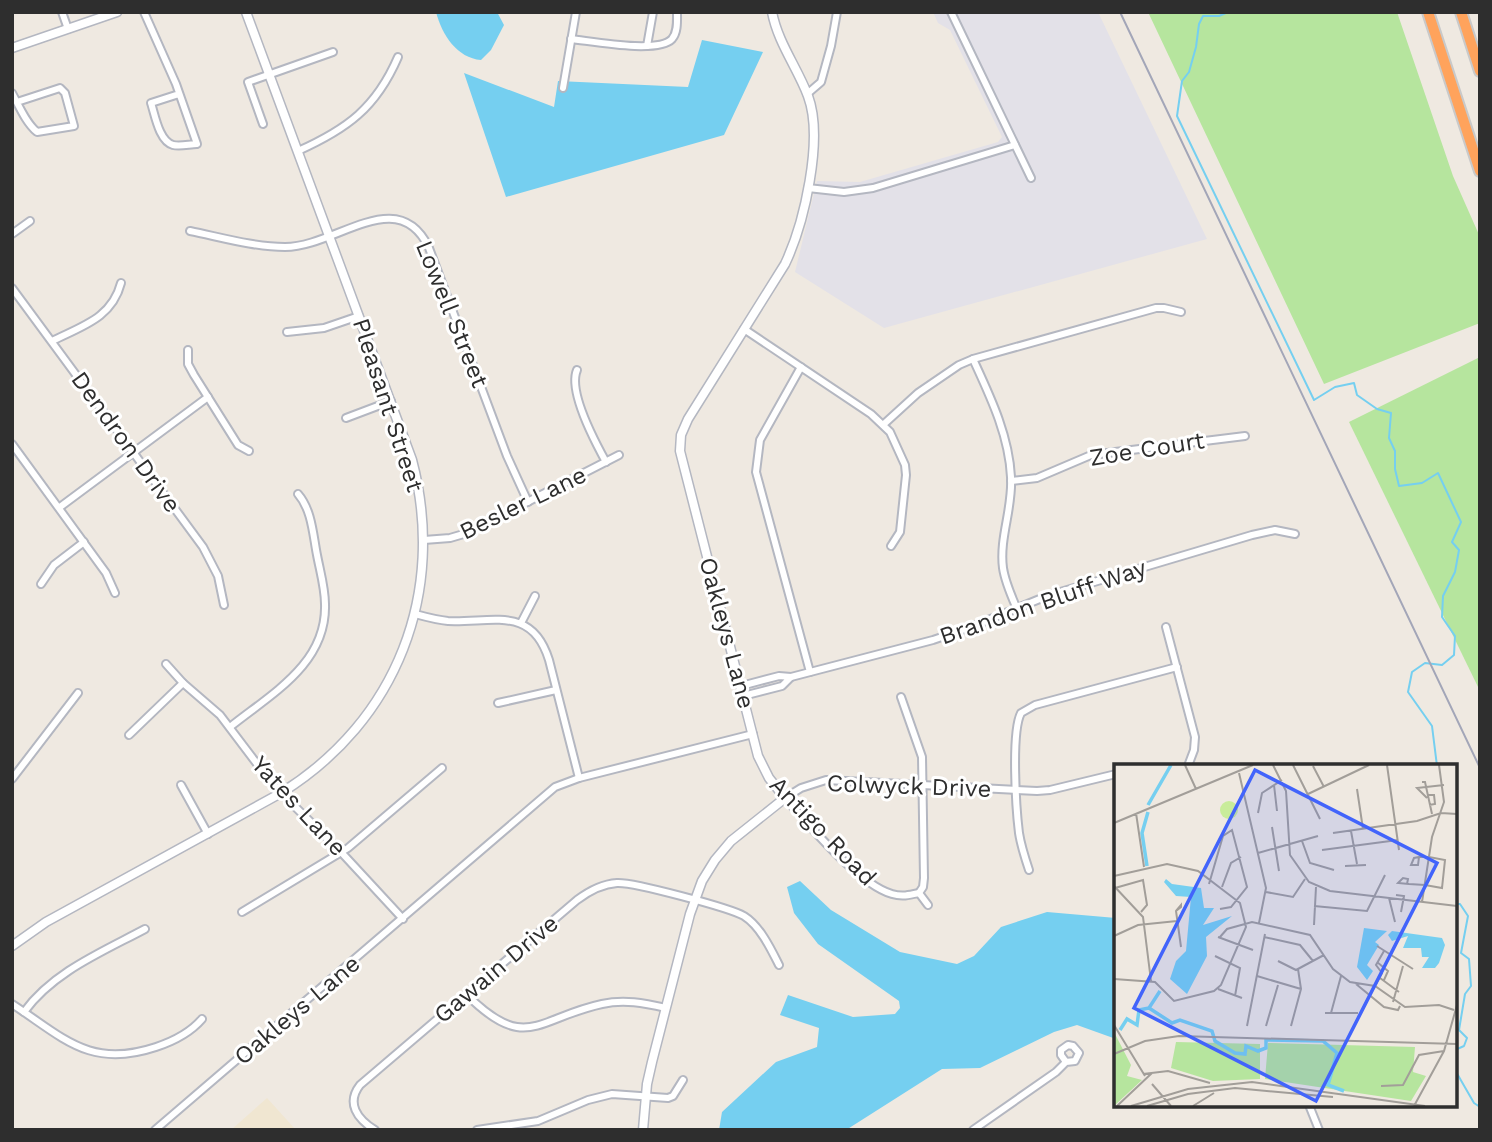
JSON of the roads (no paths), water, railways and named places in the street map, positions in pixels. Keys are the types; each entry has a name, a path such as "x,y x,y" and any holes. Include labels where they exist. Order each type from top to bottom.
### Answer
{"highway":[{"path":"1427,12 1480,171"},
{"path":"1461,12 1480,71"}],"street":[{"path":"62,12 68,29"},
{"path":"12,48 117,12"},
{"path":"144,12 179,94 197,144 174,145 166,141 160,129 151,103 179,94"},
{"name":"Pleasant Street","path":"12,946 46,922 306,777 333,754 358,727 381,695 393,673 415,614 422,578 424,540 415,471 246,12"},
{"path":"563,88 576,12"},
{"path":"647,46 653,12"},
{"path":"571,39 647,46 666,43 677,28 677,12"},
{"name":"Oakleys Lane","path":"155,1130 503,834 548,792 565,782 579,778 753,734 680,451 681,435 688,419 791,251 808,188 814,133 812,113 807,94 778,35 772,12"},
{"path":"807,94 821,82 837,12"},
{"path":"951,12 1031,178"},
{"path":"263,124 248,82 334,52"},
{"path":"298,151 333,135 364,111 386,83 398,57"},
{"path":"12,93 17,102 33,130 37,132 74,127 65,93 60,88 17,102"},
{"path":"808,188 844,192 873,188 1015,145"},
{"name":"Lowell Street","path":"190,231 284,247 309,244 369,222 390,218 405,220 415,226 425,239 506,457 528,502"},
{"path":"12,234 30,221"},
{"path":"52,341 109,309 117,298 121,283"},
{"name":"Dendron Drive","path":"12,288 209,557 218,576 224,605"},
{"path":"884,424 943,374 973,359 1156,308 1181,312"},
{"path":"287,332 324,328 359,316"},
{"path":"744,329 884,424 897,447 906,475 900,532 891,546"},
{"path":"188,350 188,364 238,445 249,451"},
{"path":"973,359 1002,428 1010,464 1011,501 1002,558 1006,583 1017,609"},
{"path":"801,368 760,440 756,472 810,673"},
{"path":"577,370 574,376 577,394 606,462"},
{"path":"60,508 208,397"},
{"path":"346,418 391,401"},
{"name":"Zoe Court","path":"1012,481 1037,478 1091,455 1245,436"},
{"path":"12,444 15,455 60,508 106,573 115,593"},
{"name":"Besler Lane","path":"424,540 450,538 467,533 619,456"},
{"path":"230,727 299,672 312,655 321,634 324,592 307,507 298,494"},
{"name":"Brandon Bluff Way","path":"741,686 779,676 810,673 933,640 1047,596 1260,532 1275,530 1295,534"},
{"path":"41,584 54,565 84,542"},
{"path":"521,623 535,596"},
{"path":"415,614 447,621 505,620 527,626 541,641 579,778"},
{"path":"1166,627 1195,737 1189,764"},
{"name":"Yates Lane","path":"166,664 230,727 281,793 403,919"},
{"path":"1029,870 1020,835 1017,790 1016,727 1023,710 1177,667"},
{"name":"Brandon Bluff Way","path":"743,696 782,685 790,677"},
{"path":"129,735 183,683"},
{"path":"498,703 556,690"},
{"path":"12,779 78,693"},
{"path":"901,697 919,746 923,785 924,878 919,893 928,905"},
{"name":"Antigo Road","path":"753,734 764,769 785,798 854,870 873,886 892,894 903,896 919,893"},
{"path":"242,912 341,852 442,768"},
{"name":"Colwyck Drive","path":"643,1130 646,1096 666,1008 695,901 708,870 731,841 785,798 801,788 826,780 1050,790 1114,774"},
{"path":"181,785 208,834"},
{"name":"Gawain Drive","path":"373,1129 355,1111 353,1098 357,1089 593,889 611,884 634,884 744,916 764,939 779,965"},
{"path":"24,1012 42,990 60,976 145,929"},
{"path":"466,995 497,1021 525,1028 542,1026 586,1008 615,1002 640,1002 666,1008"},
{"path":"12,1004 75,1046 94,1053 116,1055 160,1046 188,1033 202,1018"},
{"path":"973,1130 1056,1072 1066,1062"},
{"path":"478,1130 538,1121 599,1097 624,1094 664,1098 673,1096 683,1080"},
{"path":"1310,1107 1316,1129"}],"water":[{"path":"436,12 497,12 504,25 491,50 481,60 465,55 452,44 442,29"},
{"path":"702,40 763,52 724,135 506,197 464,73 554,107 558,81 688,87"},
{"path":"800,881 831,910 900,952 957,964 974,956 1001,927 1047,912 1114,918 1114,1038 1077,1025 1054,1032 980,1068 942,1069 846,1130 719,1130 722,1112 776,1062 817,1047 819,1028 780,1015 788,995 853,1017 895,1014 900,1008 899,1001 818,944 794,913 787,887"}],"waterway":[{"path":"1228,12 1219,16 1203,16 1199,24 1189,72 1182,81 1177,116 1314,400 1335,387 1354,383 1357,395 1377,409 1391,413 1389,438 1395,451 1399,486 1422,483 1438,473 1461,522 1452,542 1459,550 1455,572 1443,596 1442,617 1455,636 1454,655 1442,665 1425,663 1412,672 1408,692 1432,726 1437,764"},
{"path":"1457,904 1460,904 1468,916 1461,953 1469,959 1471,986 1465,994 1459,1030 1467,1038 1464,1046 1457,1049"},
{"path":"1457,1073 1474,1103 1480,1107"}],"railway":[{"path":"1120,12 1480,768"}]}
